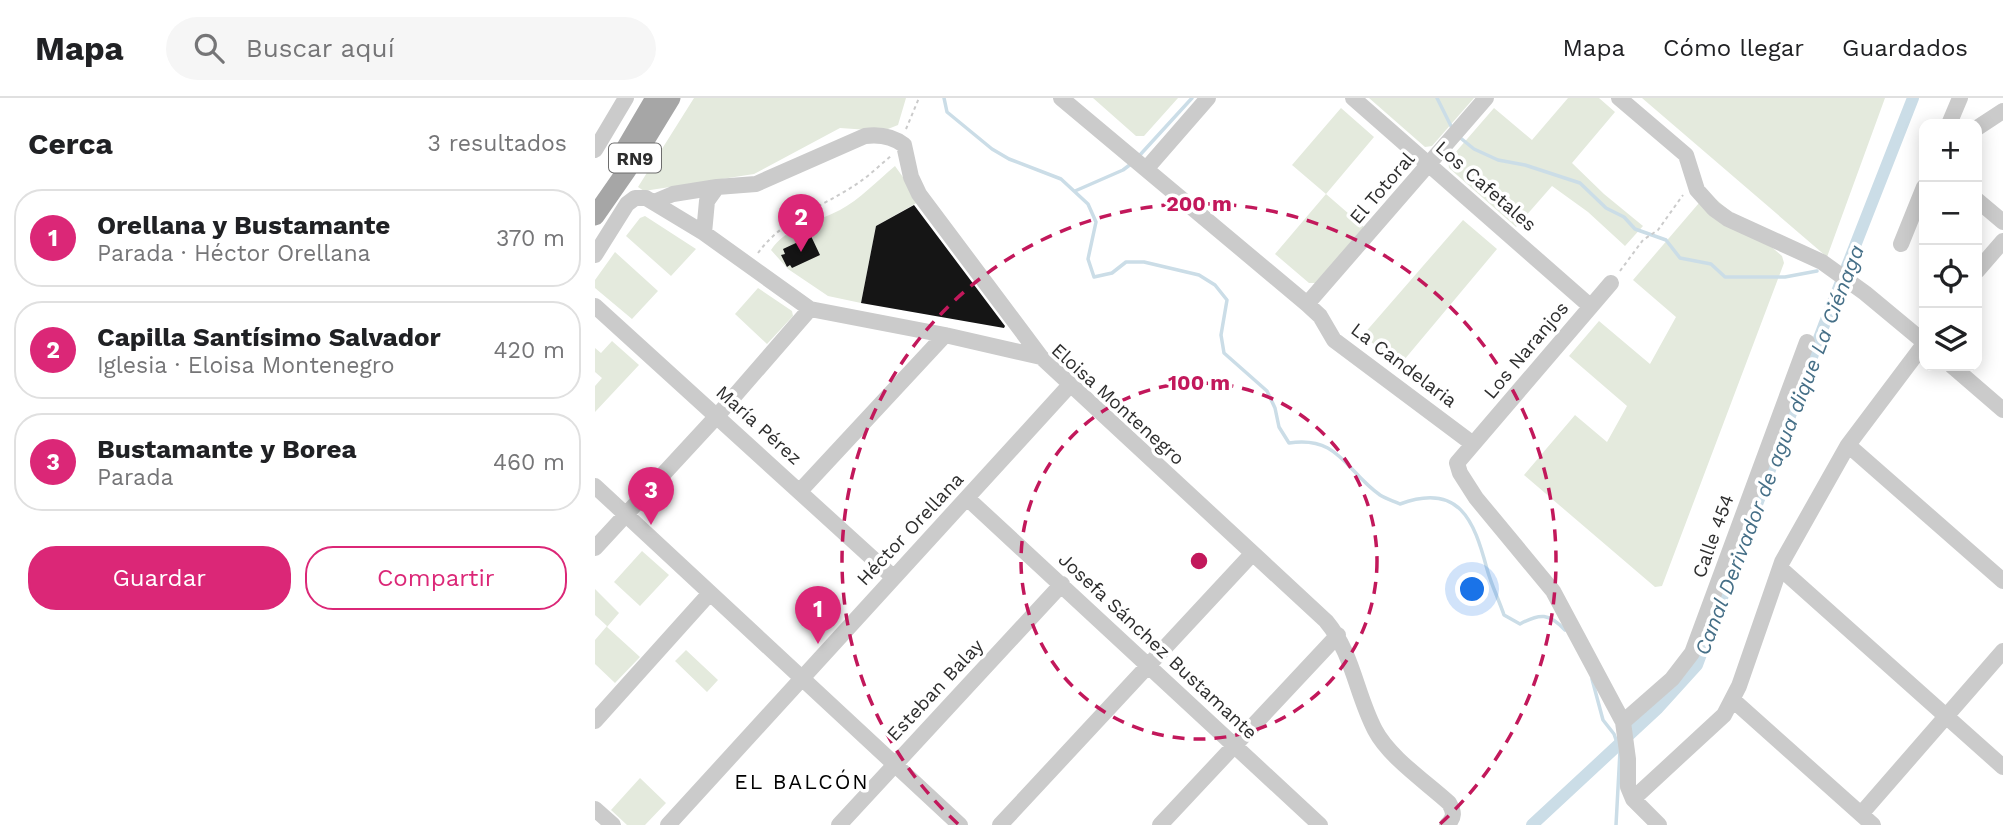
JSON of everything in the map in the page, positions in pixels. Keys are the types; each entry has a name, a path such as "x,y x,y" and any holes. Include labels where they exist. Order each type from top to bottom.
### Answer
{"main road":[{"name":"RN9","path":"595,195 655,98"},
{"name":"RN9","path":"595,216 671,98"}],"street":[{"path":"595,148 626,98"},
{"name":"La Candelaria","path":"1061,98 1307,304 1320,316 1334,340 1347,351 1473,444"},
{"path":"1147,169 1208,98"},
{"name":"Los Cafetales","path":"1353,98 1590,306"},
{"name":"El Totoral","path":"1307,304 1486,98"},
{"path":"1619,98 1686,155 1697,190 1714,209 1728,219 1822,262 1865,293 1919,339"},
{"path":"1951,119 1960,98"},
{"path":"1982,125 2003,111"},
{"path":"595,255 627,204 635,198 646,198 654,202 673,194 756,184 865,136 877,134 896,139 904,145 911,177 919,194 1041,357"},
{"path":"704,233 707,201 717,187"},
{"path":"1901,243 1919,199"},
{"name":"Eloisa Montenegro","path":"654,202 704,233 810,309 1041,357 1069,386 1326,621 1338,635 1375,730 1387,747 1449,803 1453,810 1450,822"},
{"path":"1982,204 2003,222"},
{"path":"1982,265 2003,241"},
{"name":"Los Naranjos","path":"1473,444 1611,283"},
{"name":"María Pérez","path":"595,306 893,577"},
{"path":"595,548 717,416 810,309"},
{"path":"800,491 945,335"},
{"name":"Calle 454","path":"1623,722 1672,678 1692,653 1807,342"},
{"path":"1633,799 1724,715 1733,700 1780,568 1848,445 1919,350"},
{"path":"1958,371 2003,410"},
{"name":"Héctor Orellana","path":"668,825 1069,386"},
{"path":"1473,444 1457,463 1460,473 1476,498 1553,591 1623,722 1628,759 1628,788 1633,799 1659,825"},
{"path":"1848,445 2003,582"},
{"path":"595,486 960,825"},
{"name":"Josefa Sánchez Bustamante","path":"967,499 1150,665 1320,825"},
{"path":"1000,825 1252,554"},
{"path":"1780,568 2003,766"},
{"name":"Esteban Balay","path":"839,825 1062,584"},
{"path":"595,721 710,593"},
{"path":"1160,825 1338,635"},
{"path":"1861,814 2003,650"},
{"path":"1733,700 1873,825"},
{"path":"595,808 613,825"}],"path":[{"path":"758,254 769,238 790,221 860,181 904,145 904,134 919,98"},
{"path":"1611,283 1643,240 1658,230 1692,172"}],"shaded area":[{"path":"694,98 906,98 898,125 883,131 840,128 754,174 644,191 638,187"},
{"path":"1093,98 1178,98 1144,136 1136,136"},
{"path":"1369,98 1474,98 1432,146 1425,147"},
{"path":"1568,98 1599,98 1615,112 1572,163 1643,226 1625,246 1588,212 1552,186 1516,227 1449,168 1448,161 1494,108 1532,140"},
{"path":"1642,98 1885,98 1827,257"},
{"path":"1341,108 1374,137 1326,194 1292,165"},
{"path":"895,166 920,201 876,226 861,303 828,296 788,269 771,250 793,230 847,206"},
{"path":"1326,194 1364,227 1316,283 1309,283 1275,254"},
{"path":"1705,196 1712,196 1782,256 1784,263 1662,586 1655,587 1524,475 1575,415 1607,442 1627,406 1569,356 1599,321 1650,364 1676,317 1633,280"},
{"path":"645,216 696,249 671,276 626,236 640,218"},
{"path":"1463,220 1497,249 1399,366 1363,335"},
{"path":"615,252 658,291 632,319 595,288 595,280"},
{"path":"758,288 792,311 793,316 767,344 735,314"},
{"path":"612,341 639,365 595,412 595,386 602,378 595,372 595,348 601,353"},
{"path":"642,551 669,575 640,606 614,582"},
{"path":"595,589 619,613 607,627 640,657 615,683 595,664 595,640 607,626 595,615"},
{"path":"686,650 718,680 707,692 675,661"},
{"path":"640,778 666,803 645,825 627,825 611,810"}],"building":[{"path":"914,205 1004,328 861,303 876,226"},
{"path":"811,236 820,255 792,268 790,265 787,267 781,255 785,254 783,249"}],"waterway":[{"path":"944,98 947,112 992,149 1009,159 1061,179 1088,204 1096,222 1088,259 1094,277 1112,273 1126,262 1144,262 1199,275 1215,285 1227,300 1221,335 1224,353 1267,391 1275,408 1279,427 1289,443 1319,444 1330,450 1368,486 1400,504 1420,498 1437,498 1450,502 1461,510 1476,535 1504,615 1520,624 1533,618 1549,618 1565,630"},
{"path":"1139,156 1192,98"},
{"path":"1437,98 1453,130"},
{"name":"Canal Derivador de agua dique La Ciénaga","path":"1532,825 1658,708 1697,665 1824,325 1913,98"},
{"path":"1458,136 1474,149 1498,160 1525,165 1580,183 1606,208 1624,217 1635,229 1666,240 1680,258 1711,264 1725,277 1785,277 1817,271"},
{"path":"1075,191 1131,164"},
{"name":"Canal Derivador de agua dique La Ciénaga","path":"1592,679 1603,720 1614,734 1620,751 1616,825"}],"place":[{"name":"Capilla Santísimo Salvador","path":"801,252"},
{"name":"Bustamante y Borea","path":"651,525"},
{"name":"Orellana y Bustamante","path":"818,644"}],"district":[{"name":"EL BALCÓN","path":"802,781"}]}
